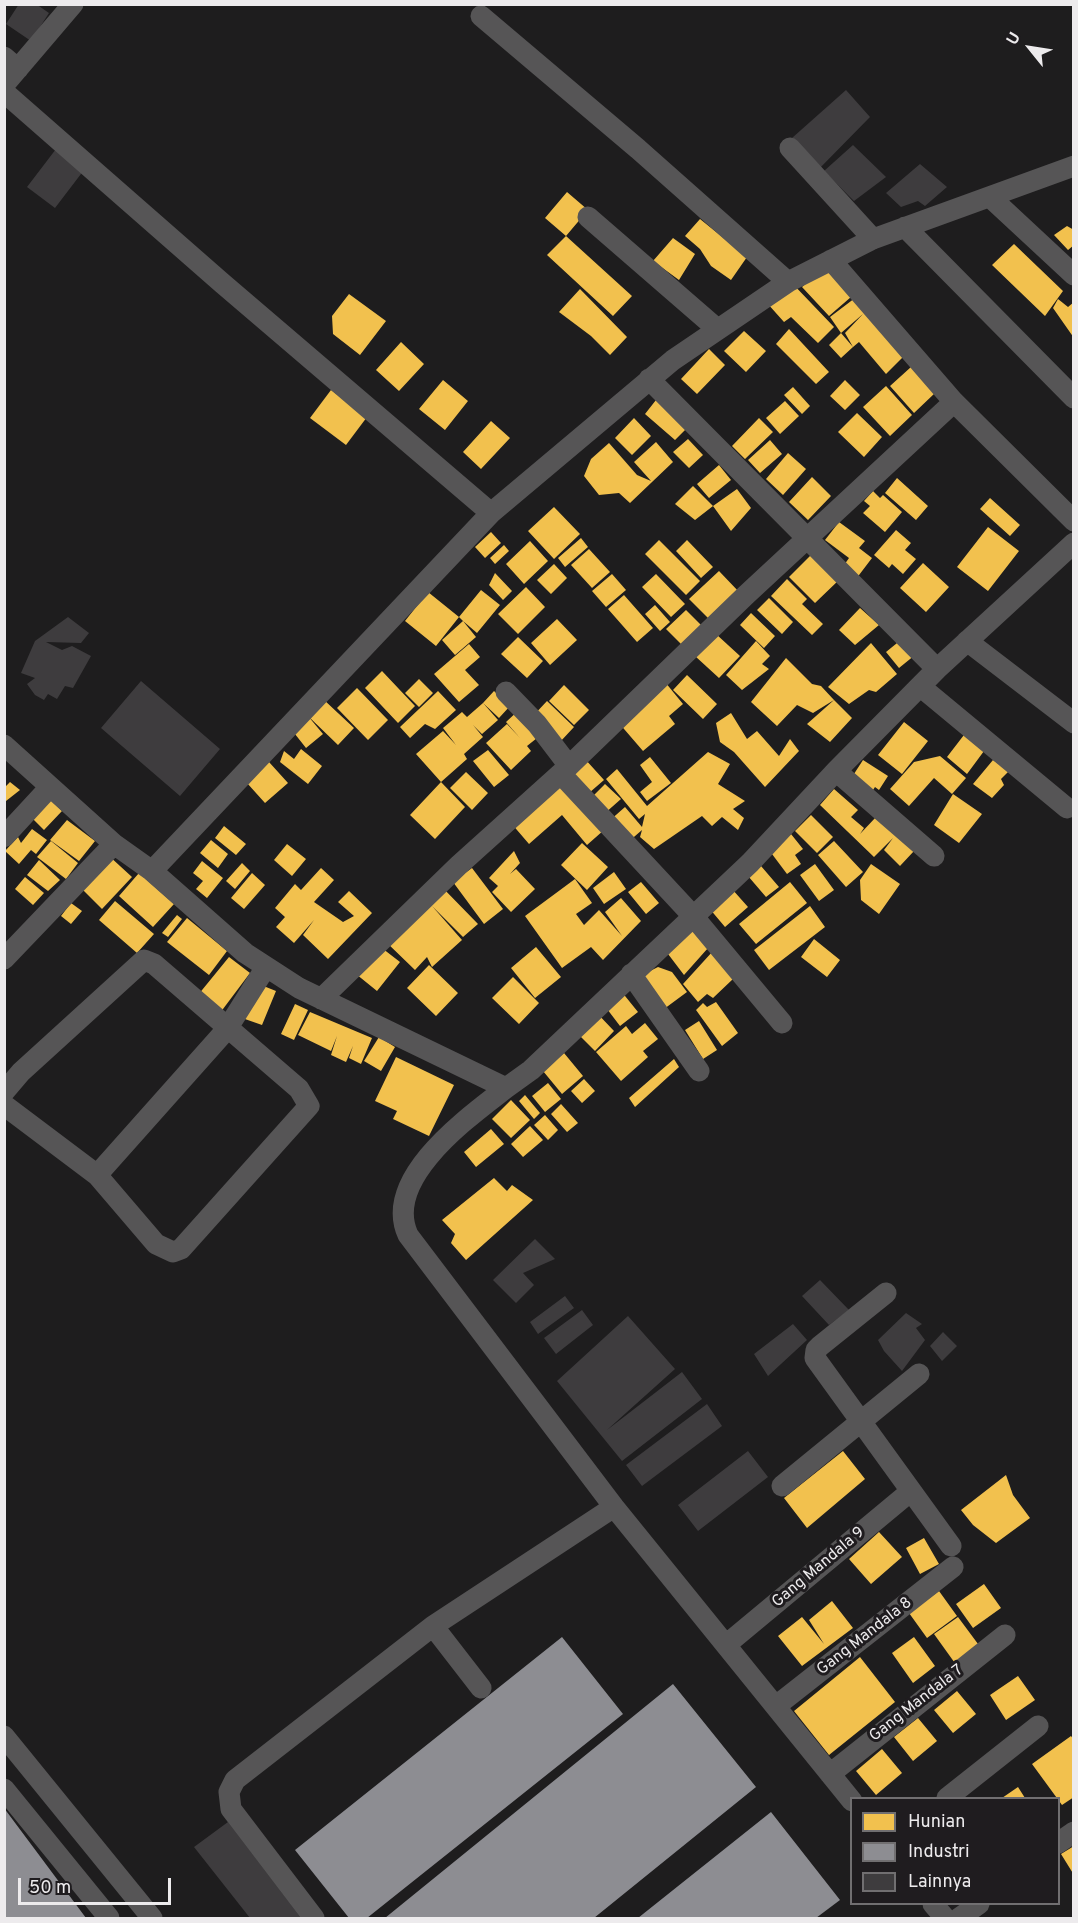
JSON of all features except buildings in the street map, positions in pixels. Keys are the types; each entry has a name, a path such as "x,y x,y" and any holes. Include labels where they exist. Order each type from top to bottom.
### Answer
{"street":[{"path":"4,85 11,63 69,6"},
{"path":"481,16 638,149 788,282"},
{"path":"4,92 222,283 491,513"},
{"path":"790,148 873,239"},
{"path":"152,871 491,513 649,379 716,328 788,282 831,260 873,239 1074,166"},
{"path":"990,196 1074,275"},
{"path":"588,217 716,328"},
{"path":"905,227 1074,398"},
{"path":"831,260 954,402 1074,521"},
{"path":"649,379 937,669"},
{"path":"321,999 459,865 565,770 808,537 954,402"},
{"path":"850,1799 614,1507 408,1235 404,1215 412,1183 434,1149 506,1088 531,1070 750,863 836,771 937,669 1071,550"},
{"path":"967,641 1074,723"},
{"path":"921,687 1067,808"},
{"path":"506,692 537,724 565,770 693,916 782,1023"},
{"path":"4,745 114,844 152,871 245,953 321,999 506,1088"},
{"path":"836,771 934,856"},
{"path":"4,837 50,787"},
{"path":"4,959 114,844"},
{"path":"4,1092 21,1072 144,960 154,964 299,1089 308,1101 308,1110 182,1250 173,1252 156,1244 97,1175 4,1106"},
{"path":"97,1175 227,1029 266,967"},
{"path":"632,974 699,1071"},
{"path":"886,1293 820,1346 815,1354 861,1423 951,1546"},
{"path":"782,1486 919,1374"},
{"name":"Gang Mandala 9","path":"727,1644 911,1491"},
{"path":"314,1918 231,1809 229,1792 234,1780 433,1626 614,1507"},
{"name":"Gang Mandala 8","path":"776,1706 953,1567"},
{"path":"433,1626 481,1688"},
{"name":"Gang Mandala 7","path":"830,1774 1005,1635"},
{"path":"948,1797 1038,1726"},
{"path":"4,1736 152,1918"},
{"path":"4,1789 109,1918"},
{"path":"1060,1842 1074,1832"},
{"path":"934,1905 945,1918"},
{"path":"959,1918 978,1905"}]}
